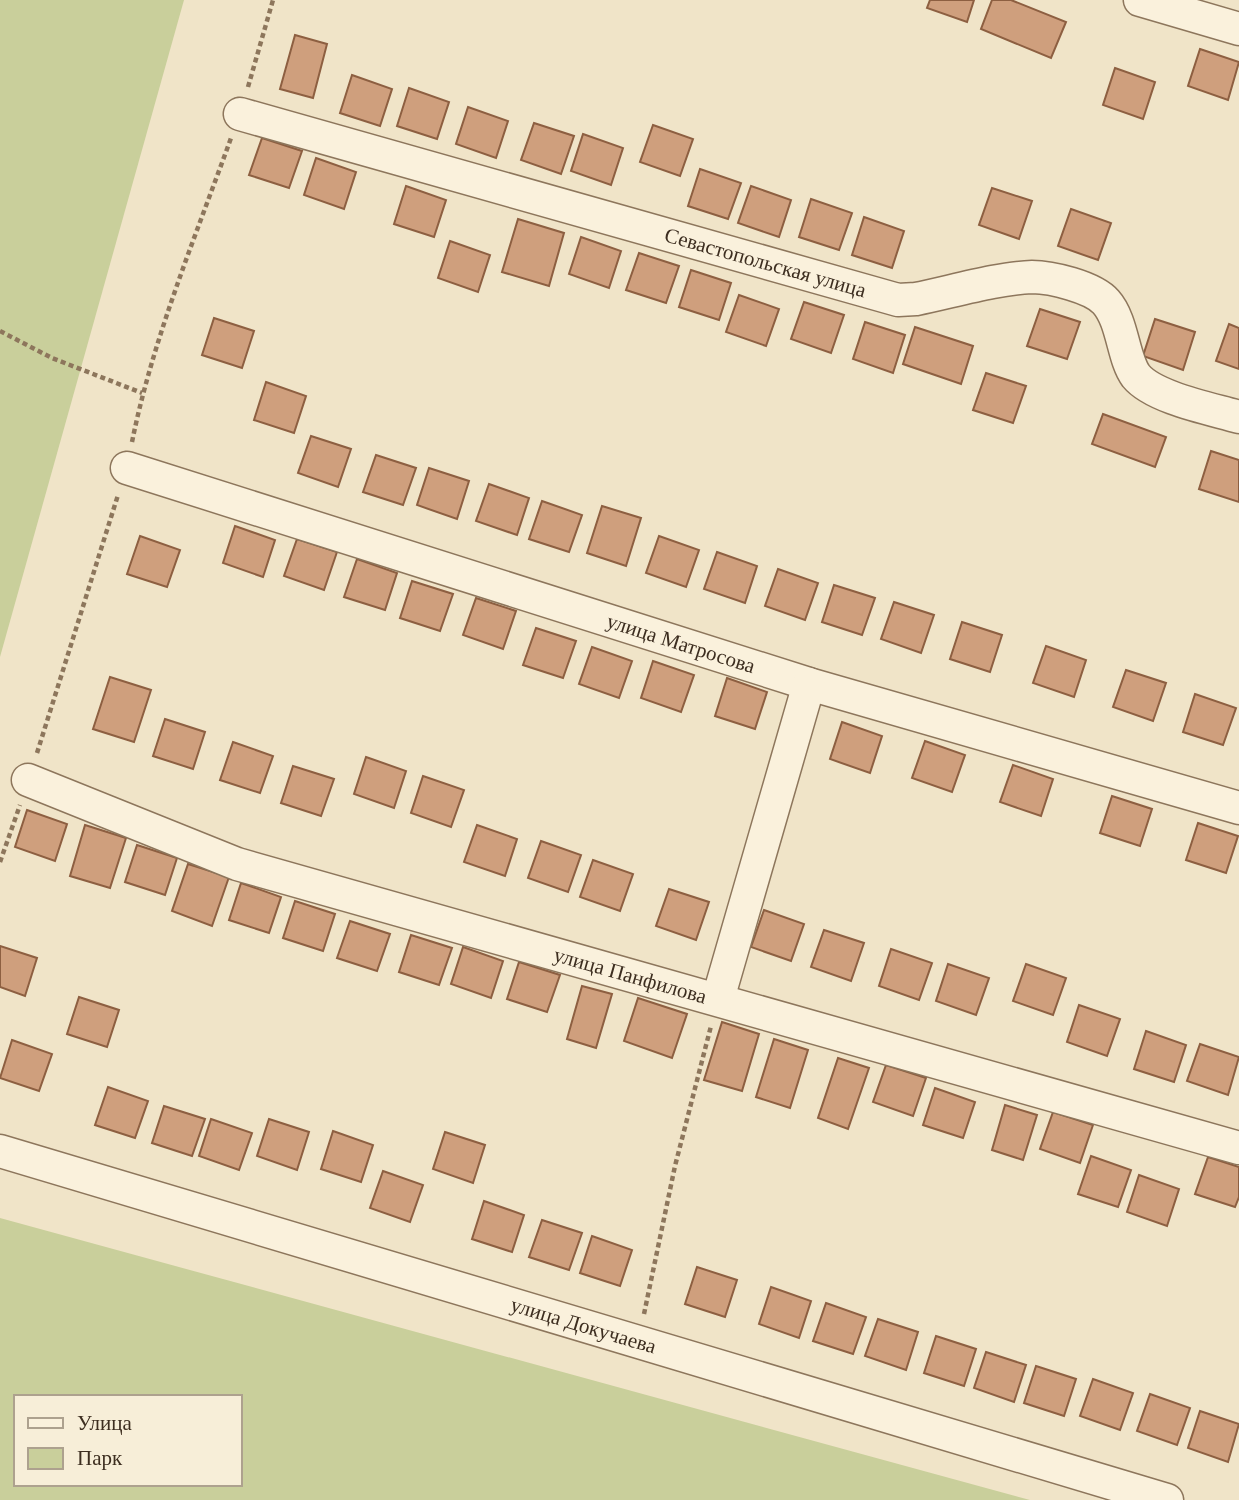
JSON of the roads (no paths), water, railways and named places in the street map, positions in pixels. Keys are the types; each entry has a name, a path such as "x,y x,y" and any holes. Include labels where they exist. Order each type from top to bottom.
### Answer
{"street":[{"path":"1140,0 1239,29"},
{"name":"Севастопольская улица","path":"240,114 898,300 1034,277 1079,286 1092,291 1106,302 1115,316 1135,375 1145,384 1160,392 1239,417"},
{"name":"улица Матросова","path":"127,468 809,684 1239,808"},
{"path":"718,999 809,684"},
{"name":"улица Панфилова","path":"28,780 237,864 1239,1148"},
{"name":"улица Докучаева","path":"0,1151 1167,1500"}]}
